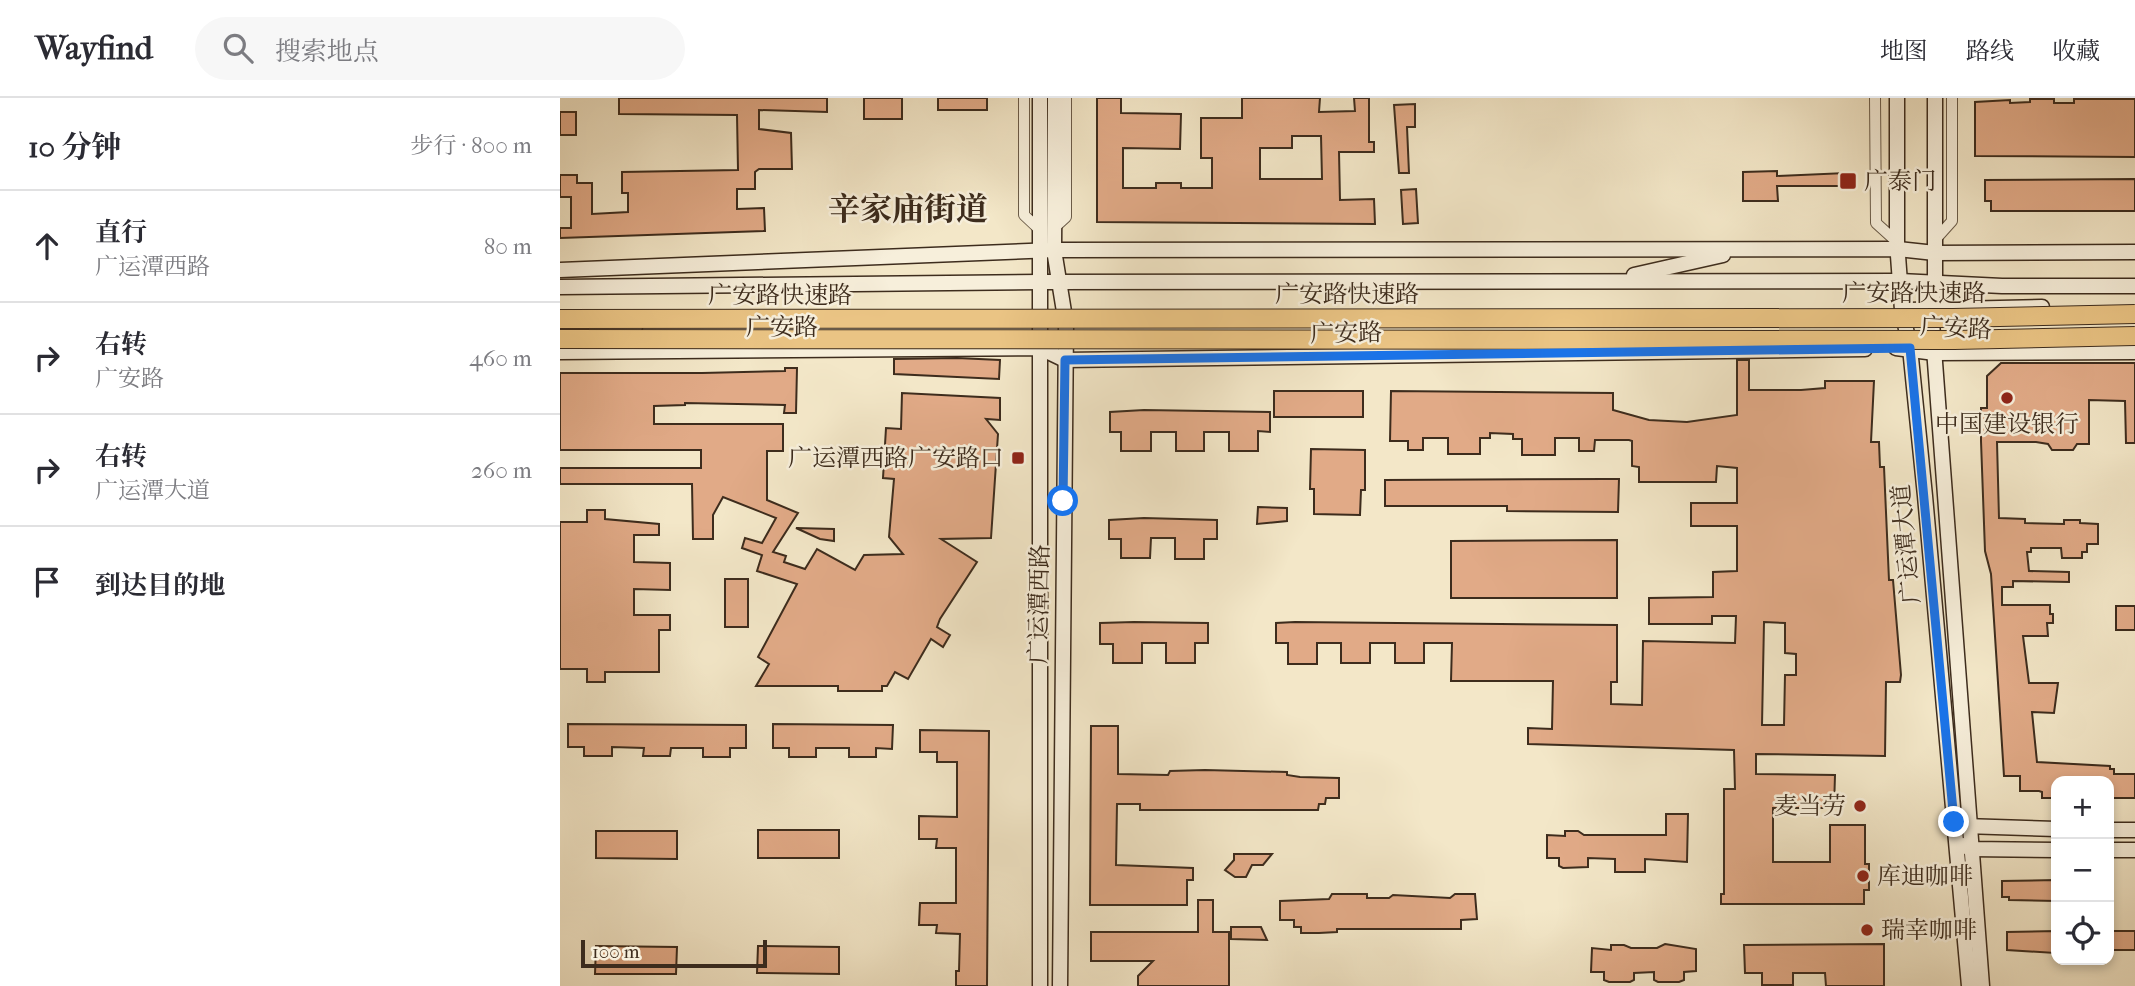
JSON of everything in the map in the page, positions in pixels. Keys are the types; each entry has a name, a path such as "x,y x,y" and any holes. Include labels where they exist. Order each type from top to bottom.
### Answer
{"highway":[{"name":"广安路快速路","path":"560,319 1939,318 2135,314"},
{"name":"广安路快速路","path":"560,337 1954,340 2135,337"}],"main road":[{"name":"广运潭西路","path":"1040,98 1047,230 1047,250 1040,282 1040,986"},
{"name":"广运潭西路","path":"1047,230 1055,98"},
{"name":"广运潭大道","path":"1897,98 1898,246 1902,310 1910,348 1969,986"},
{"name":"广运潭大道","path":"1935,98 1935,282 1931,309 1982,986"},
{"path":"560,270 1047,250 1752,249 1934,246 2135,252"},
{"path":"1606,281 1752,249"},
{"name":"广运潭西路","path":"1047,250 1066,324 1061,591 1060,986"},
{"path":"560,287 1040,282 1606,281 1900,281 2135,286"},
{"path":"560,337 625,327 1066,324 2135,306"},
{"name":"广安路","path":"560,352 1040,348 1065,360 1910,348 1935,354 2135,352"},
{"path":"1954,822 1970,829 2051,829"},
{"path":"2114,830 2135,830"},
{"path":"1956,840 1970,849 2051,850"},
{"path":"2114,850 2135,850"}],"street":[{"path":"1024,98 1024,215 1047,230 1066,216 1066,98"},
{"path":"1875,98 1876,223 1898,246"},
{"path":"1934,246 1952,221 1952,98"}],"building":[{"path":"619,98 827,98 827,112 759,110 759,129 791,133 792,169 759,169 755,172 755,189 737,189 737,209 764,208 765,231 560,238 560,228 571,228 571,197 560,197 560,175 577,175 577,183 592,183 592,214 628,212 628,193 622,193 622,172 738,170 737,115 619,114"},
{"path":"864,98 902,98 902,119 864,119"},
{"path":"938,98 987,98 987,110 938,110"},
{"path":"1097,98 1121,98 1121,113 1181,114 1180,149 1123,148 1123,188 1156,188 1156,183 1181,183 1181,188 1212,188 1212,158 1201,158 1201,118 1242,118 1242,98 1320,98 1319,112 1355,111 1354,98 1369,98 1369,142 1374,142 1374,152 1339,152 1340,200 1374,199 1375,224 1097,222","holes":["1292,136 1321,136 1322,179 1260,179 1260,148 1292,148"]},
{"path":"2030,99 2054,99 2054,103 2074,103 2074,99 2135,99 2135,157 1975,156 1975,102 2030,102"},
{"path":"1415,104 1415,127 1407,127 1409,173 1399,173 1394,105"},
{"path":"560,112 576,112 576,135 560,135"},
{"path":"1777,171 1777,176 1846,173 1846,176 1855,176 1855,186 1777,186 1778,201 1743,201 1743,172"},
{"path":"2135,179 2135,211 1991,211 1991,201 1985,201 1985,180"},
{"path":"1416,189 1418,223 1403,224 1401,190"},
{"path":"894,359 1000,360 999,379 894,374"},
{"path":"1737,360 1749,360 1749,390 1801,390 1825,388 1825,381 1874,381 1871,442 1879,442 1880,467 1884,467 1889,580 1893,580 1901,675 1900,682 1886,682 1885,756 1756,754 1756,774 1835,775 1834,808 1773,808 1773,862 1830,862 1830,825 1865,825 1865,864 1869,864 1869,890 1864,890 1864,904 1721,904 1721,894 1724,894 1724,789 1735,789 1734,750 1528,744 1528,728 1552,729 1553,681 1451,681 1452,643 1424,643 1424,663 1395,663 1395,643 1370,643 1370,663 1341,663 1341,643 1317,643 1317,664 1288,664 1288,643 1276,643 1276,623 1617,625 1617,682 1611,682 1611,704 1642,705 1643,641 1735,643 1736,616 1712,616 1712,624 1649,624 1649,598 1713,597 1713,572 1737,571 1737,526 1691,526 1691,503 1737,503 1737,468 1717,466 1716,482 1639,482 1639,467 1632,466 1632,441 1629,440 1595,440 1594,451 1579,451 1579,438 1555,438 1555,455 1522,455 1522,439 1513,439 1513,434 1490,433 1490,438 1480,438 1480,454 1448,454 1448,438 1423,438 1423,450 1408,450 1408,441 1390,441 1391,391 1613,393 1613,410 1649,420 1687,422 1737,415","holes":["1764,622 1785,623 1785,653 1796,654 1796,675 1785,675 1784,725 1762,725"]},
{"path":"2001,363 2135,363 2135,443 2126,443 2125,401 2089,400 2089,444 2077,444 2073,450 2052,450 2048,444 2036,442 1997,442 1999,518 2025,519 2025,523 2064,524 2064,520 2080,520 2080,523 2098,524 2098,544 2087,544 2087,552 2082,552 2082,558 2062,558 2061,548 2031,548 2031,552 2027,552 2029,571 2069,572 2069,582 2013,581 2013,587 2002,587 2002,605 2050,605 2050,614 2053,614 2053,623 2047,623 2048,636 2023,636 2029,683 2058,683 2054,713 2032,712 2037,762 2110,766 2110,769 2114,769 2114,774 2135,774 2135,798 2114,798 2114,776 2051,776 2051,798 2042,798 2042,792 2039,791 2020,791 2020,776 2004,776 1991,574 1985,551 1981,408 1987,408 1987,376"},
{"path":"785,368 797,368 796,413 784,413 785,405 685,403 654,406 654,424 783,424 783,451 767,451 767,500 798,513 773,552 786,556 784,562 805,569 817,549 855,570 864,555 903,554 889,537 894,479 883,478 886,428 901,429 902,393 1000,398 1000,420 986,419 998,434 991,538 941,539 977,562 937,627 950,635 943,647 931,639 908,679 895,672 887,686 882,686 882,691 838,691 838,686 756,686 769,664 758,657 797,584 757,571 762,555 742,548 745,538 762,543 776,518 723,497 713,515 713,539 693,539 692,484 560,484 560,468 701,468 701,450 560,450 560,373 702,373 785,371"},
{"path":"1274,391 1363,391 1363,417 1274,417"},
{"path":"1110,412 1270,412 1270,432 1258,431 1258,451 1229,451 1229,432 1204,432 1204,451 1176,451 1176,432 1151,432 1151,451 1121,451 1121,432 1110,432"},
{"path":"1311,449 1365,450 1365,490 1361,490 1360,515 1314,514 1314,489 1310,489"},
{"path":"1619,479 1618,512 1507,511 1507,506 1385,506 1385,480"},
{"path":"1258,507 1287,508 1287,521 1257,524"},
{"path":"587,510 605,510 605,519 659,524 659,535 634,535 634,562 670,563 670,590 634,589 634,615 670,615 670,630 659,630 659,672 605,672 605,682 587,682 587,669 560,669 560,522 587,522"},
{"path":"1109,520 1217,520 1217,539 1204,539 1204,559 1175,559 1175,538 1151,538 1150,558 1121,558 1121,539 1109,539"},
{"path":"796,528 834,529 834,541 820,539"},
{"path":"1617,540 1617,598 1451,598 1451,541"},
{"path":"725,579 748,579 748,627 725,627"},
{"path":"2116,606 2135,606 2135,630 2116,630"},
{"path":"1100,623 1208,623 1208,643 1195,643 1195,663 1166,663 1166,643 1142,643 1142,663 1113,663 1113,644 1100,644"},
{"path":"568,724 746,725 746,748 730,748 730,757 703,757 703,748 671,748 670,756 643,756 644,748 612,747 612,756 584,756 584,747 568,747"},
{"path":"773,724 893,725 892,749 876,748 876,757 849,757 849,748 816,748 816,757 789,757 789,748 773,748"},
{"path":"1091,726 1118,726 1118,774 1168,775 1170,771 1205,770 1287,772 1287,775 1300,777 1339,778 1339,798 1326,798 1325,804 1319,804 1318,810 1140,810 1140,804 1117,804 1116,865 1193,868 1193,880 1187,880 1187,905 1090,905"},
{"path":"920,730 989,731 987,986 956,986 960,934 936,933 937,925 919,925 920,903 956,903 956,848 936,848 937,839 919,839 919,816 957,817 957,762 937,762 937,752 920,752"},
{"path":"1666,814 1688,814 1687,862 1645,859 1645,872 1615,872 1615,859 1588,858 1588,867 1563,868 1559,866 1559,858 1547,858 1547,835 1565,836 1565,831 1578,831 1584,835 1666,835"},
{"path":"758,830 839,830 839,858 758,858"},
{"path":"596,831 677,831 677,859 596,858"},
{"path":"1234,854 1272,854 1263,865 1252,865 1246,877 1235,877 1225,870 1234,860"},
{"path":"2051,880 2051,901 2009,900 2009,897 2002,897 2002,881"},
{"path":"1332,894 1367,894 1367,898 1389,898 1393,895 1450,898 1455,894 1475,894 1477,919 1461,920 1461,929 1337,929 1337,932 1319,933 1301,933 1301,927 1294,927 1294,920 1280,920 1280,901 1329,899"},
{"path":"1198,900 1213,900 1213,932 1229,932 1229,986 1138,986 1138,976 1153,961 1091,961 1091,932 1198,932"},
{"path":"1231,927 1261,927 1267,940 1231,939"},
{"path":"2051,931 2051,953 2007,950 2007,932"},
{"path":"2114,931 2135,931 2135,950 2114,950"},
{"path":"1665,944 1696,949 1696,971 1684,972 1684,980 1679,982 1658,982 1654,980 1654,972 1634,973 1634,980 1630,982 1609,982 1604,980 1604,972 1591,972 1592,948 1611,950 1611,945 1624,945 1631,948 1657,948"},
{"path":"1884,944 1884,986 1826,986 1825,973 1793,973 1793,985 1762,985 1762,973 1745,973 1744,945"},
{"path":"596,946 677,947 676,974 595,974"},
{"path":"758,946 839,947 839,974 757,973"}],"place":[{"name":"广泰门","path":"1848,181"},
{"name":"中国建设银行","path":"2007,398"},
{"name":"广运潭西路广安路口","path":"1018,458"},
{"name":"麦当劳","path":"1860,806"},
{"name":"库迪咖啡","path":"1863,876"},
{"name":"瑞幸咖啡","path":"1867,930"}],"district":[{"name":"辛家庙街道","path":"908,209"}],"route":[{"path":"1063,501 1065,360 1910,348 1954,822"}]}
